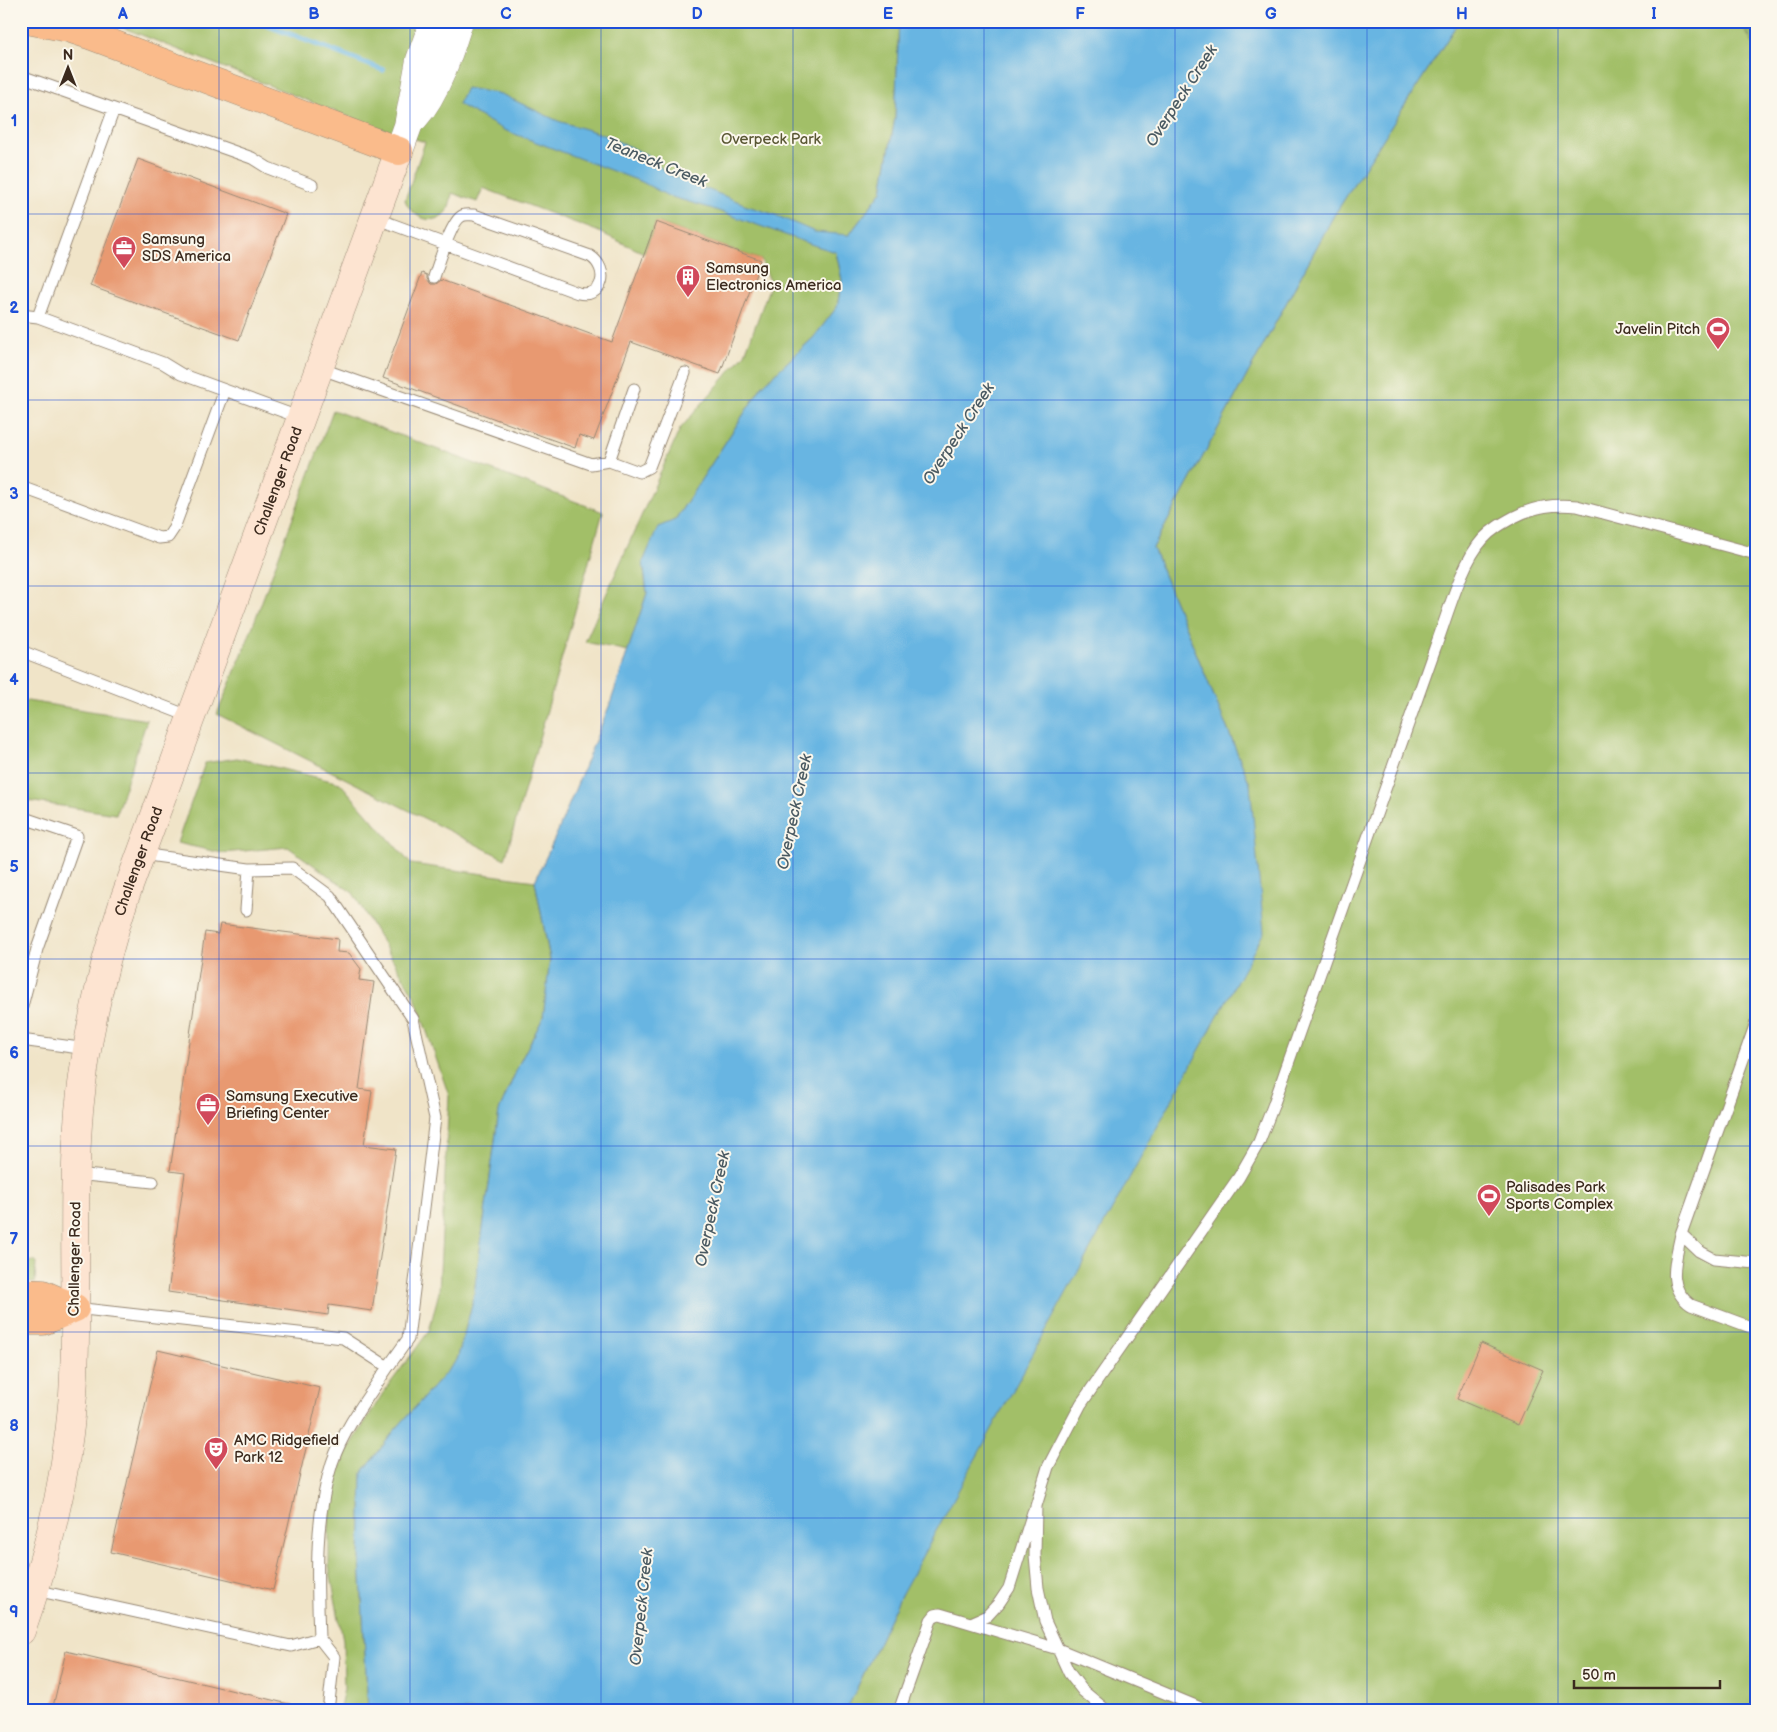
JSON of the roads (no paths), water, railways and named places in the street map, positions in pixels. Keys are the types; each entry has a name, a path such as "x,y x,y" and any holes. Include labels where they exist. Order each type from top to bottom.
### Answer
{"highway":[{"path":"32,21 68,28 404,138"},
{"path":"21,1294 43,1294 75,1308"},
{"path":"21,1321 43,1321 75,1308"}],"main road":[{"name":"Challenger Road","path":"21,1631 50,1539 65,1464 73,1394 76,1174 79,1111 87,1049 108,951 140,854 404,138"}],"street":[{"name":"Challenger Road","path":"404,138 417,72 434,21"},
{"name":"Challenger Road","path":"404,138 432,91 452,45 459,21"}],"lane":[{"path":"21,76 252,158 268,168 312,185"},
{"path":"38,317 114,109"},
{"path":"375,218 446,244 578,293 585,295 599,288 601,269 598,262 590,256 474,215 463,215 456,220 446,244 434,277"},
{"path":"21,314 38,317 163,363 181,374 301,418"},
{"path":"319,368 574,459 591,464 609,461 639,472 649,467 685,372"},
{"path":"388,392 392,381"},
{"path":"609,461 634,389"},
{"path":"21,488 159,538 168,537 174,528 225,390"},
{"path":"971,1623 987,1616 1009,1588 1048,1467 1081,1404 1239,1177 1259,1142 1460,579 1482,539 1500,524 1523,512 1540,506 1559,504 1577,506 1756,554"},
{"path":"21,651 191,717"},
{"path":"21,835 27,819 77,836 37,949 21,1010"},
{"path":"140,854 249,869 292,868 330,896 413,1019 435,1118 408,1339 351,1422 332,1462 321,1514 317,1570 319,1638 334,1658 328,1711"},
{"path":"246,910 249,869"},
{"path":"1756,1023 1681,1234 1674,1279 1677,1291 1691,1305 1756,1329"},
{"path":"21,1040 87,1049"},
{"path":"76,1174 153,1182"},
{"path":"1681,1234 1699,1251 1714,1259 1756,1263"},
{"path":"75,1308 342,1338 388,1367"},
{"path":"1036,1506 1034,1555 1045,1621 1069,1673 1083,1691 1107,1711"},
{"path":"35,1590 291,1646 319,1638"},
{"path":"899,1711 935,1615 944,1615 1058,1649 1208,1711"}],"water":[{"name":"Overpeck Creek","path":"899,21 1459,21 1333,217 1153,548 1250,784 1264,932 901,1595 846,1711 368,1711 360,1558 362,1473 395,1430 457,1360 473,1301 499,1111 520,1062 543,1018 550,959 535,881 558,831 610,704 647,593 643,562 658,527 675,520 762,386 814,337 837,307 842,280 836,252 710,208 668,196 642,182 504,130 458,104 466,88 501,94 558,121 602,134 648,155 666,173 744,205 773,214 815,232 849,235 882,191 895,118"}],"waterway":[{"name":"Teaneck Creek","path":"256,21 383,70"}],"place":[{"name":"Samsung SDS America","path":"124,269"},
{"name":"Samsung Electronics America","path":"688,298"},
{"name":"Javelin Pitch","path":"1718,350"},
{"name":"Samsung Executive Briefing Center","path":"208,1126"},
{"name":"Palisades Park Sports Complex","path":"1489,1217"},
{"name":"AMC Ridgefield Park 12","path":"216,1470"}],"park label":[{"name":"Overpeck Park","path":"771,139"}]}
